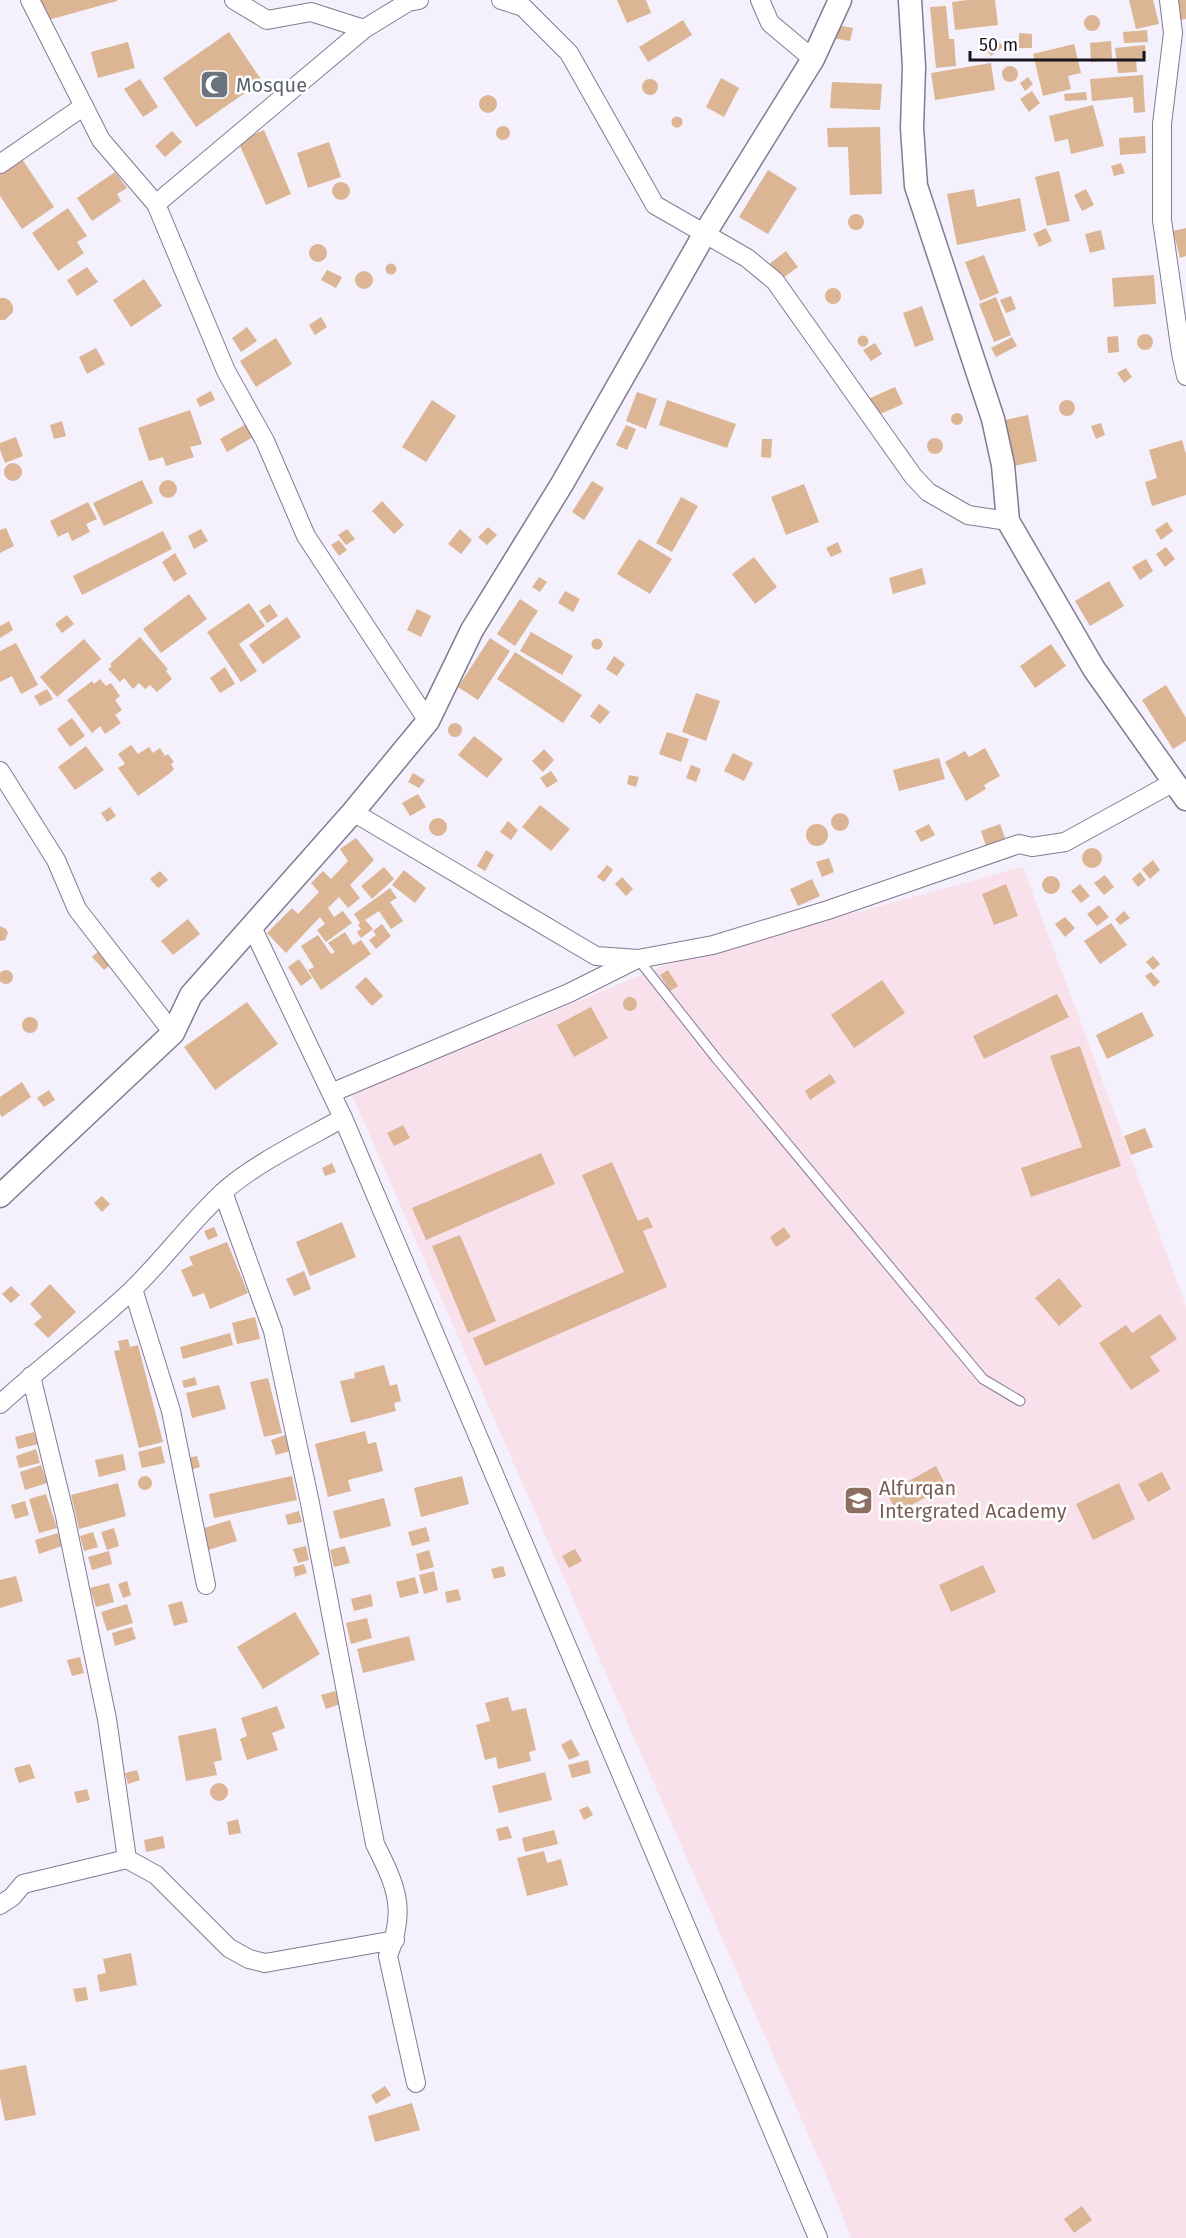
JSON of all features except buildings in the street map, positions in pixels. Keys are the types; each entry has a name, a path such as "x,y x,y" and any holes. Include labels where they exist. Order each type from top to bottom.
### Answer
{"street":[{"path":"30,0 101,140 156,204 226,370 265,441 306,536 428,721"},
{"path":"234,0 267,20 311,12 364,29"},
{"path":"156,204 364,29 408,2 419,0"},
{"path":"501,0 523,7 569,53 655,205 747,258 775,282 913,476 928,492 968,515 1008,520"},
{"path":"760,0 771,23 813,60"},
{"path":"0,1196 173,1033 191,995 353,812 428,721 472,630 562,484 705,233 813,60 840,0"},
{"path":"331,1094 569,993 638,959 725,941 828,910 1019,844 1032,847 1065,842 1180,791 1094,669 1008,520 1003,465 993,419 916,186 912,128 914,67 910,0"},
{"path":"1169,0 1173,33 1161,124 1161,220 1186,376"},
{"path":"0,164 84,106"},
{"path":"0,771 56,860 77,909 173,1033"},
{"path":"353,812 596,956 638,959"},
{"path":"252,927 343,1118 818,2238"},
{"path":"0,1404 78,1339 133,1289 223,1192 255,1169 343,1118"},
{"path":"223,1192 273,1331 310,1503 375,1844 396,1890 399,1910 395,1940 388,1956 416,2083"},
{"path":"133,1289 171,1411 207,1585"},
{"path":"31,1376 65,1516 107,1719 127,1859"},
{"path":"0,1905 12,1897 23,1884 127,1859 156,1875 229,1948 249,1959 265,1963 395,1940"}],"lane":[{"path":"638,959 716,1058 983,1379 1020,1401"}],"shaded area":[{"name":"Alfurqan Intergrated Academy","path":"1023,867 1186,1306 1186,2238 851,2238 832,2189 352,1095 668,964"}],"place":[{"name":"Mosque","path":"215,85"},
{"name":"Alfurqan Intergrated Academy","path":"858,1500"}]}
